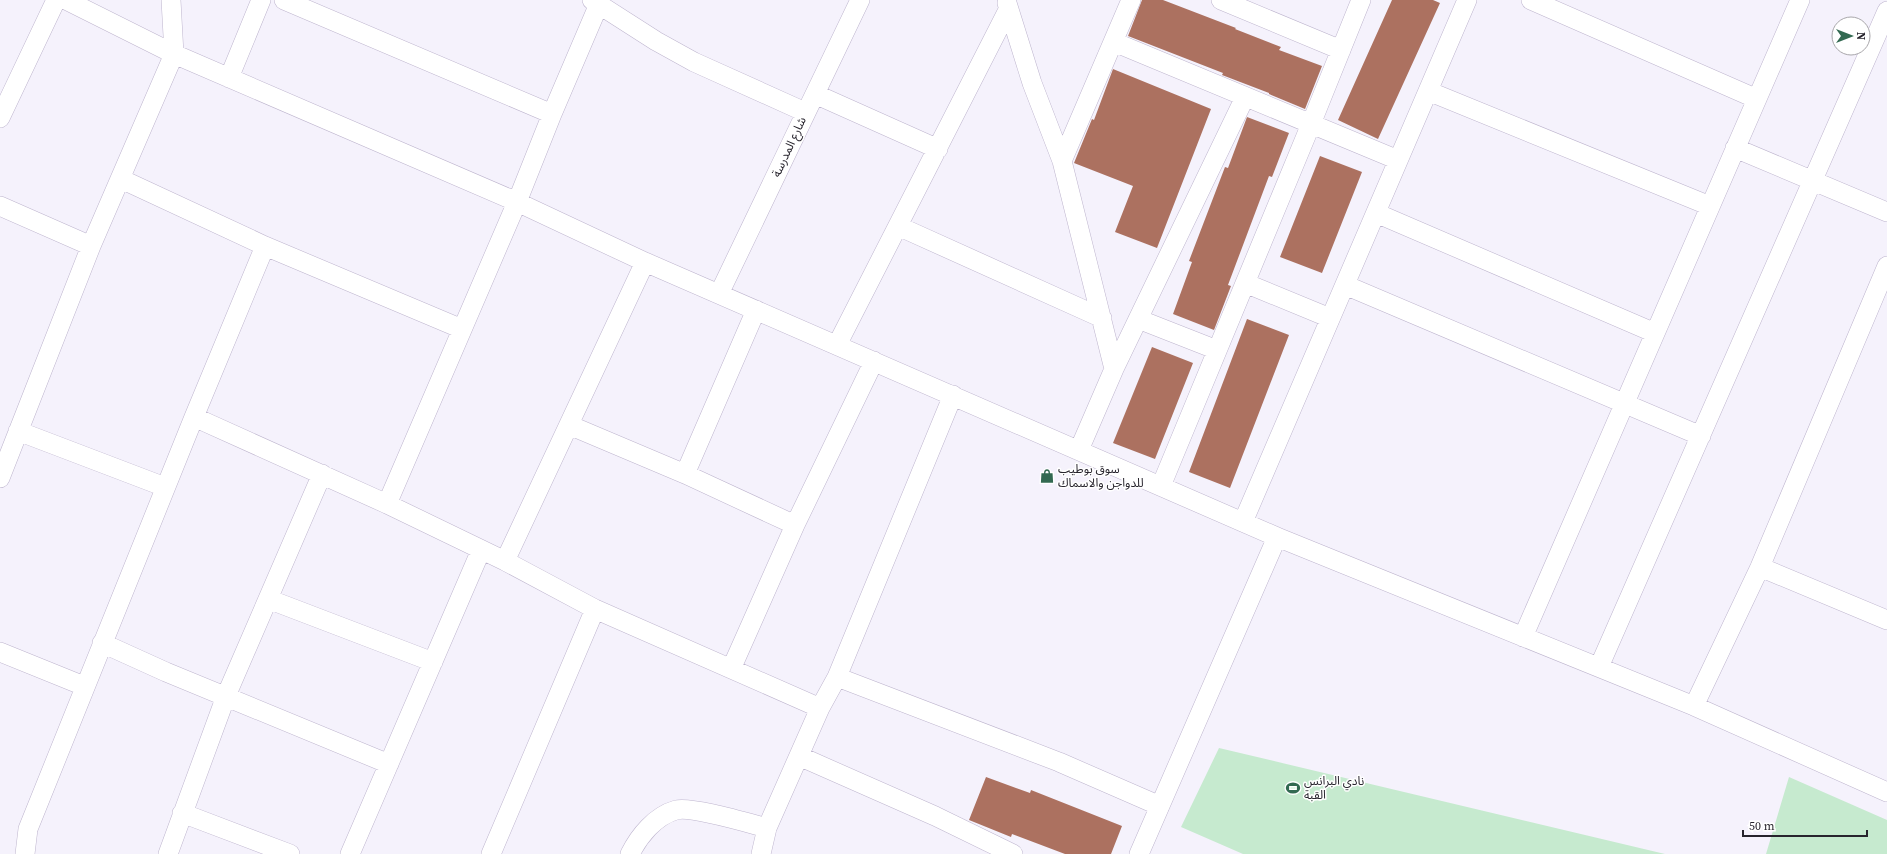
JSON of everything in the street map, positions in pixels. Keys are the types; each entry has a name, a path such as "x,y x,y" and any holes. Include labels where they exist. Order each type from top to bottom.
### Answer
{"street":[{"path":"0,118 56,0"},
{"path":"66,0 174,54 517,202 645,262 1277,537 1694,706 1887,792"},
{"path":"0,478 91,246 174,54 171,0"},
{"path":"229,78 261,0"},
{"path":"284,0 552,114"},
{"name":"شارع المدرسة","path":"719,294 860,0"},
{"path":"1062,161 1131,0"},
{"path":"1221,0 1341,50"},
{"path":"1160,486 1361,0"},
{"path":"1243,522 1467,0"},
{"path":"1531,0 1757,99"},
{"path":"1523,636 1800,0"},
{"path":"387,504 517,202 595,2 656,41 694,62 805,112"},
{"path":"837,345 938,149 1007,5"},
{"path":"1007,5 1032,83 1062,161 1114,369"},
{"path":"1599,667 1887,11"},
{"path":"1114,42 1398,160"},
{"path":"1428,91 1710,206"},
{"path":"815,94 938,149"},
{"path":"1078,450 1114,369 1245,97"},
{"path":"1736,148 1887,212"},
{"path":"121,179 265,246 462,329"},
{"path":"0,206 91,246"},
{"path":"1376,213 1655,333"},
{"path":"898,226 1102,318"},
{"path":"25,854 28,829 84,686 265,246"},
{"path":"505,561 645,262"},
{"path":"1694,706 1760,567 1887,266"},
{"path":"1245,283 1330,318"},
{"path":"1345,285 1701,436"},
{"path":"685,474 756,310"},
{"path":"1138,319 1217,350"},
{"path":"732,667 795,526 874,361"},
{"path":"761,854 767,828 820,708 837,677 953,395"},
{"path":"194,416 387,504 505,561 595,609 732,667 820,708"},
{"path":"569,425 685,474 795,526"},
{"path":"18,431 165,487"},
{"path":"168,854 226,696 322,474"},
{"path":"1139,854 1277,537"},
{"path":"350,854 480,550"},
{"path":"1760,567 1887,620"},
{"path":"268,599 432,662"},
{"path":"491,854 595,609"},
{"path":"102,643 389,764"},
{"path":"0,652 84,686"},
{"path":"837,677 1059,762 1160,806"},
{"path":"799,756 935,816 1013,854"},
{"path":"630,854 637,841 660,817 677,810 698,811 767,828"},
{"path":"182,813 290,854"}],"green space":[{"name":"نادي البرانس القبة","path":"1219,748 1665,854 1243,854 1181,827"},
{"path":"1789,777 1887,820 1887,854 1766,854"}],"building":[{"path":"1142,0 1163,0 1236,28 1235,29 1281,47 1279,50 1322,66 1305,109 1222,75 1223,73 1128,36"},
{"path":"1392,0 1433,0 1440,3 1378,139 1338,120"},
{"path":"1113,69 1211,109 1157,248 1115,232 1133,186 1074,163 1092,119 1094,120"},
{"path":"1247,117 1289,133 1272,177 1269,176 1228,285 1231,286 1214,330 1173,314 1192,262 1189,261 1225,167 1228,168"},
{"path":"1320,156 1362,172 1322,273 1280,257"},
{"path":"1247,319 1289,335 1230,488 1189,472"},
{"path":"1152,347 1193,363 1155,459 1113,443"},
{"path":"986,777 1030,793 1031,790 1122,826 1111,854 1065,854 1012,834 1011,837 969,820"}],"place":[{"name":"سوق بوطيب للدواجن والاسماك","path":"1047,476"},
{"name":"نادي البرانس القبة","path":"1293,788"}]}
